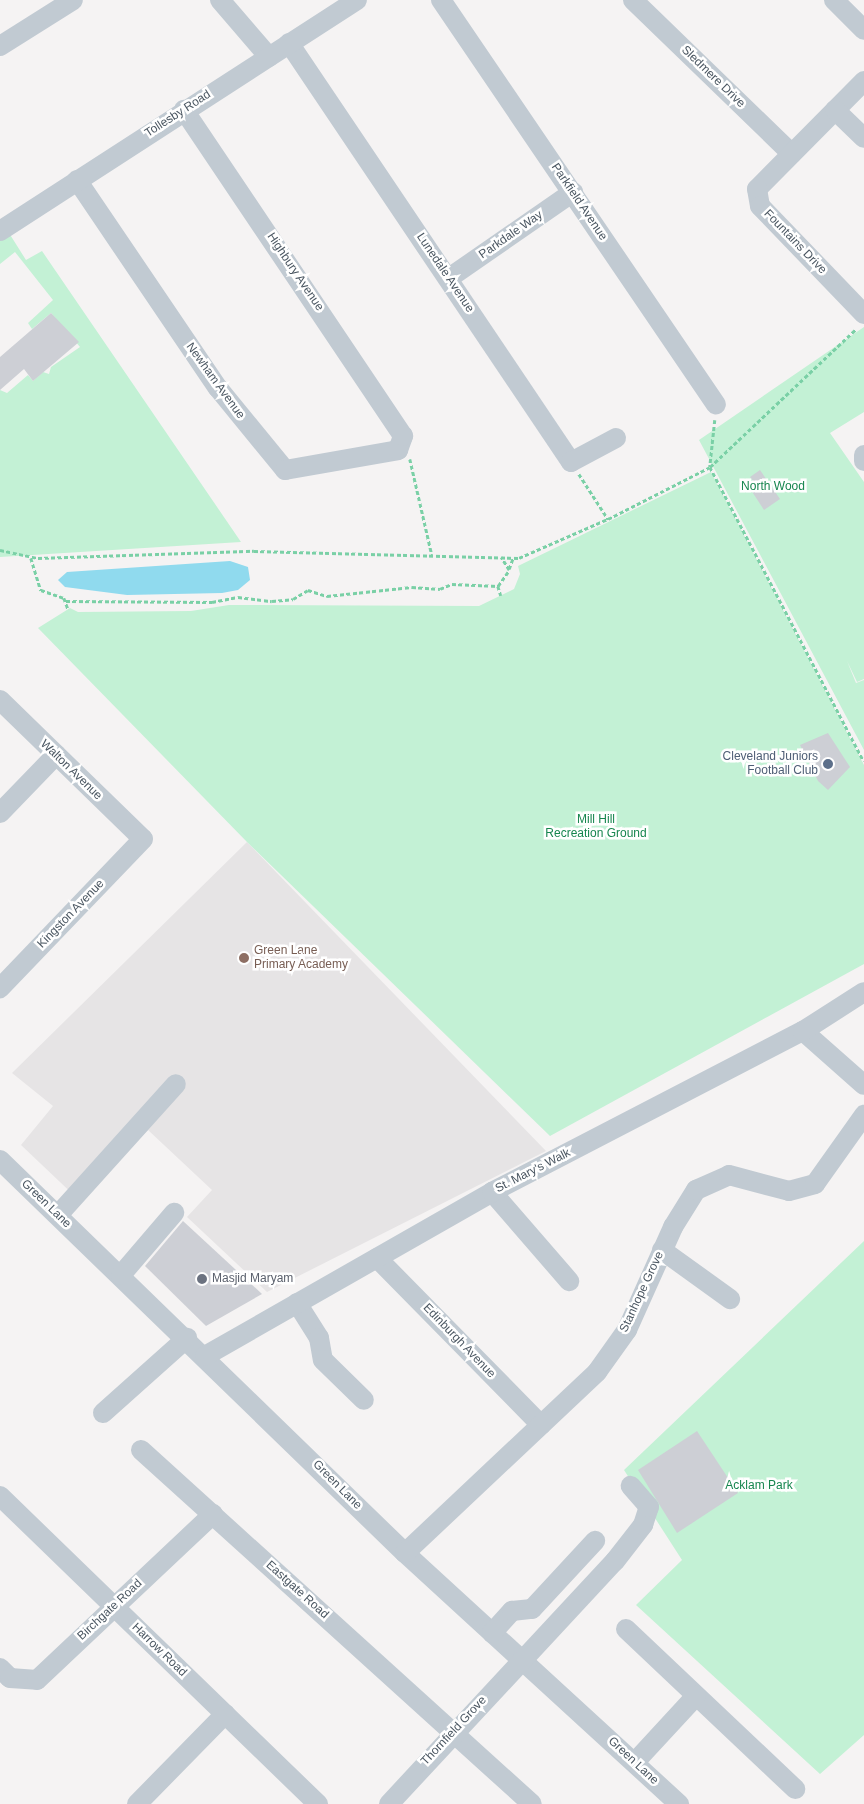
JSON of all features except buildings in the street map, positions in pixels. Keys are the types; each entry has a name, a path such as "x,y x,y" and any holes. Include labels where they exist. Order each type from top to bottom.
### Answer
{"street":[{"path":"0,46 73,0"},
{"path":"220,0 269,57"},
{"name":"Tollesby Road","path":"0,231 184,110 357,0"},
{"name":"Parkfield Avenue","path":"441,0 716,404"},
{"name":"Sledmere Drive","path":"634,0 792,154"},
{"path":"834,0 864,30"},
{"name":"Lunedale Avenue","path":"289,43 449,278 571,462"},
{"name":"Fountains Drive","path":"862,319 760,206 757,189 864,81"},
{"name":"Highbury Avenue","path":"184,110 403,436"},
{"path":"835,110 864,138"},
{"name":"Newham Avenue","path":"78,180 218,388 285,470 398,450 403,436"},
{"name":"Parkdale Way","path":"449,278 573,192"},
{"path":"571,462 616,438"},
{"path":"864,455 864,461"},
{"name":"Walton Avenue","path":"0,700 143,840"},
{"path":"0,813 56,755"},
{"name":"Kingston Avenue","path":"0,988 143,840"},
{"name":"St. Mary's Walk","path":"205,1356 492,1192 803,1031 864,992"},
{"path":"803,1031 864,1085"},
{"path":"58,1215 176,1084"},
{"name":"Stanhope Grove","path":"405,1553 598,1372 627,1330 662,1250 696,1190 729,1175 789,1191 815,1184 864,1115"},
{"name":"Green Lane","path":"0,1160 187,1338 405,1553 679,1804"},
{"path":"492,1192 569,1281"},
{"path":"121,1275 174,1213"},
{"path":"662,1250 730,1299"},
{"name":"Edinburgh Avenue","path":"377,1258 541,1424"},
{"path":"297,1303 319,1338 323,1360 364,1400"},
{"path":"104,1412 187,1338"},
{"name":"Eastgate Road","path":"141,1450 532,1804"},
{"name":"Thornfield Grove","path":"389,1804 452,1731 522,1660 615,1560 650,1514 646,1501 631,1486"},
{"name":"Harrow Road","path":"0,1496 318,1804"},
{"name":"Birchgate Road","path":"0,1668 10,1678 36,1680 213,1514"},
{"path":"492,1633 512,1611 532,1609 595,1541"},
{"path":"626,1629 795,1789"},
{"path":"635,1762 696,1696"},
{"path":"137,1804 225,1714"}],"path":[{"path":"0,550 30,557 254,550 513,558 538,552 608,520 710,467 862,319"},
{"path":"716,404 710,467 864,761"},
{"path":"412,462 432,555"},
{"path":"571,462 608,520"},
{"path":"30,557 41,590 66,601 212,602 238,597 272,600 293,599 308,590 327,596 412,587 440,589 452,584 498,586"},
{"path":"501,557 509,570"},
{"path":"498,586 509,570 513,558"},
{"path":"498,586 501,596"},
{"path":"66,601 68,609"}],"shaded area":[{"name":"Green Lane Primary Academy","path":"247,842 546,1151 267,1292 187,1217 212,1190 148,1130 80,1201 21,1145 53,1106 12,1073"}],"green space":[{"path":"9,233 26,260 42,251 241,542 0,557 0,390 7,393 28,375 33,381 43,372 49,374 51,367 80,347 51,313 32,329 28,323 53,300 15,252 0,264 0,239"},
{"name":"North Wood","path":"864,327 864,412 830,433 864,482 864,679 857,682 847,661 856,683 864,680 864,750 699,440"},
{"name":"Mill Hill Recreation Ground","path":"711,472 864,765 864,964 550,1136 247,842 38,628 70,608 78,612 191,611 229,605 479,606 514,589 520,574 518,566"},
{"name":"Acklam Park","path":"864,1241 864,1735 820,1774 636,1605 682,1560 624,1470"}],"water":[{"path":"230,561 248,567 250,580 238,590 222,593 127,595 65,587 58,580 67,572"}],"place":[{"name":"Cleveland Juniors Football Club","path":"828,764"},
{"name":"Green Lane Primary Academy","path":"244,958"},
{"name":"Masjid Maryam","path":"202,1279"}]}
